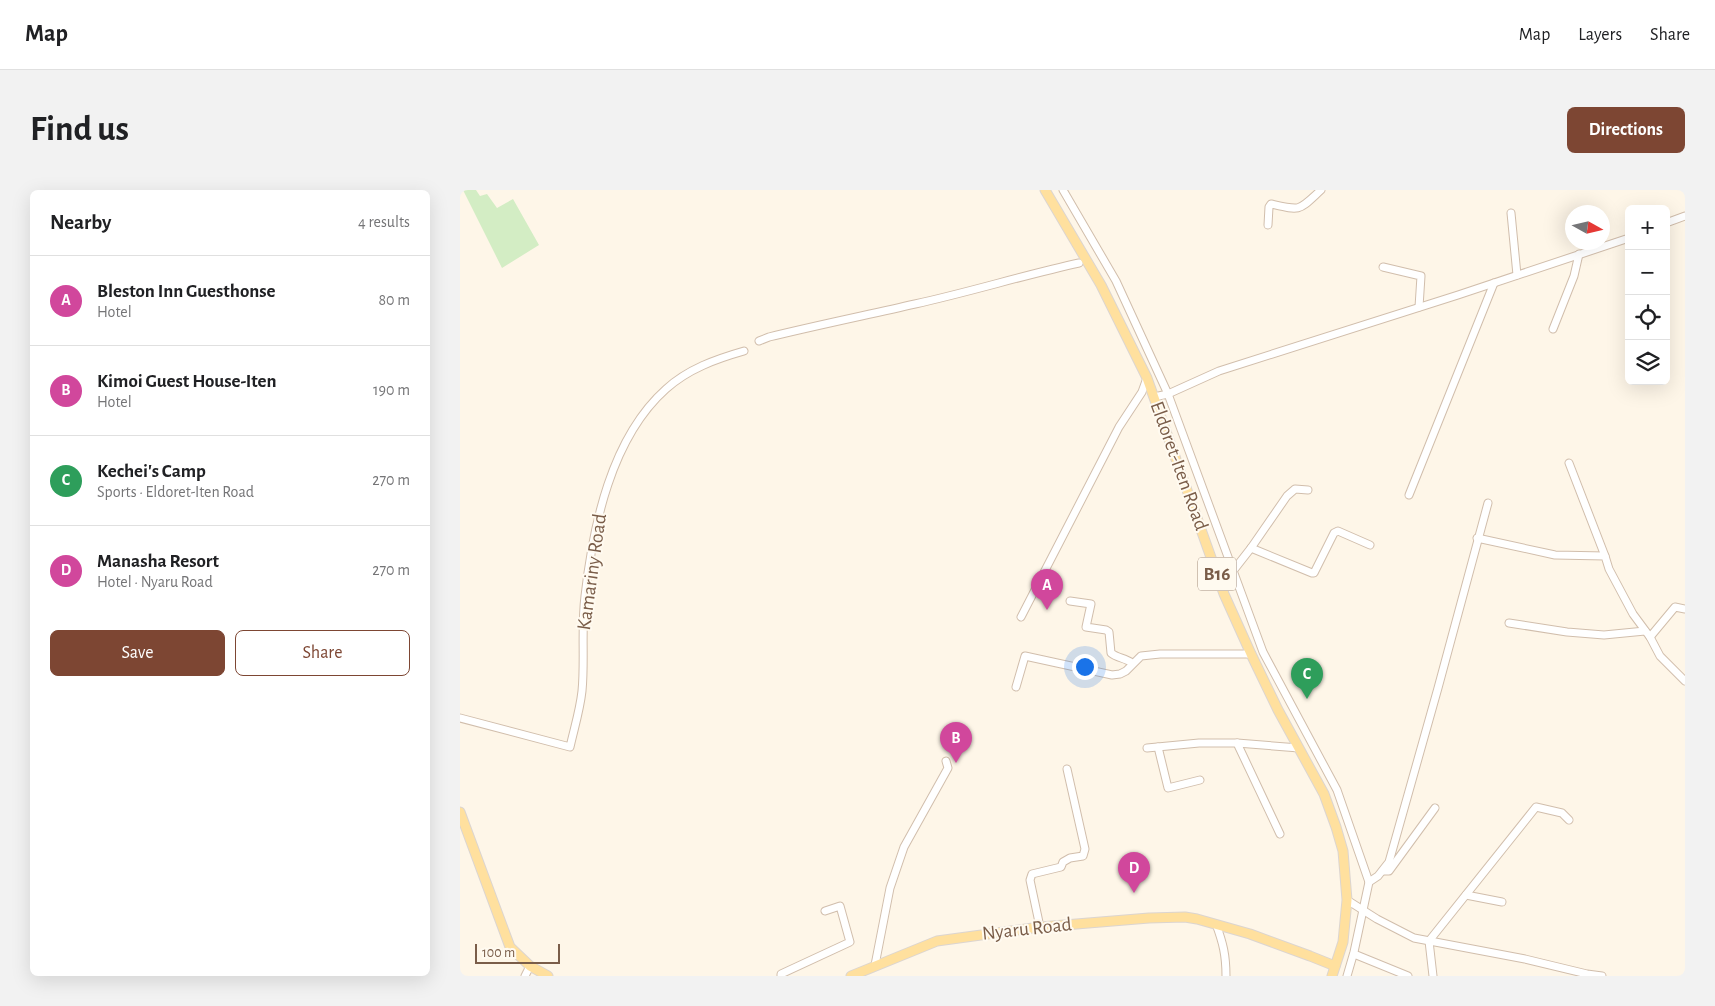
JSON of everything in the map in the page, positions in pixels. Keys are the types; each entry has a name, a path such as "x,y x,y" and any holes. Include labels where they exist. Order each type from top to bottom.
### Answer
{"main road":[{"name":"Eldoret-Iten Road","path":"1045,190 1101,285 1147,378 1219,578 1250,654 1324,794 1343,851 1347,900 1342,942 1332,976"},
{"path":"460,812 510,947 526,973 548,976"},
{"name":"Nyaru Road","path":"851,976 937,941 1040,927 1178,918 1197,919 1272,941 1335,966"}],"street":[{"path":"1063,190 1116,281 1168,394 1263,652 1337,790 1369,882 1354,954 1347,976"},
{"path":"1268,225 1269,207 1271,204 1296,210 1321,190"},
{"path":"1511,213 1517,275"},
{"path":"1670,222 1685,216"},
{"path":"1154,398 1168,394 1219,371 1625,239"},
{"path":"1553,330 1574,276 1579,254"},
{"path":"759,342 770,337 914,305 1079,263"},
{"path":"1383,266 1421,276 1419,307"},
{"path":"1409,495 1494,283"},
{"name":"Kamariny Road","path":"460,718 570,747 582,693 584,598 596,524 604,497 624,446 643,412 667,387 711,361 744,351"},
{"path":"1021,617 1119,427 1142,392 1147,378"},
{"path":"1569,463 1609,569 1633,614 1648,634 1660,656 1685,681"},
{"path":"1219,578 1233,570 1251,548 1287,496 1295,488 1308,490"},
{"path":"1369,882 1383,871 1389,862 1488,503"},
{"path":"1251,548 1314,573 1334,534 1338,531 1370,546"},
{"path":"1478,538 1555,554 1605,556"},
{"path":"1070,601 1091,604 1086,627 1109,632 1111,653 1132,663"},
{"path":"1510,623 1567,632 1604,635 1648,634 1675,607 1685,609"},
{"path":"1016,687 1025,656 1112,675 1120,674 1141,656 1160,654 1250,654"},
{"path":"1147,748 1199,743 1237,743 1299,748"},
{"path":"1237,743 1280,834"},
{"path":"1158,747 1168,788 1200,780"},
{"path":"875,965 890,888 904,847 948,768 946,761"},
{"path":"1040,927 1030,880 1032,874 1061,867 1062,862 1070,858 1083,856 1085,849 1067,769"},
{"path":"1434,976 1429,941 1536,807 1562,813 1569,820"},
{"path":"1383,871 1389,871 1435,808"},
{"path":"1466,895 1502,902"},
{"path":"1347,900 1402,933 1414,938 1602,976"},
{"path":"781,976 781,974 850,942 840,906 825,911"},
{"path":"1213,923 1224,943 1226,976"},
{"path":"1354,954 1408,976"}],"green space":[{"path":"463,190 476,190 480,196 487,194 497,208 513,199 539,245 502,268"}],"place":[{"name":"Bleston Inn Guesthonse","path":"1047,610"},
{"name":"Kechei's Camp","path":"1307,699"},
{"name":"Kimoi Guest House-Iten","path":"956,763"},
{"name":"Manasha Resort","path":"1134,893"}]}
